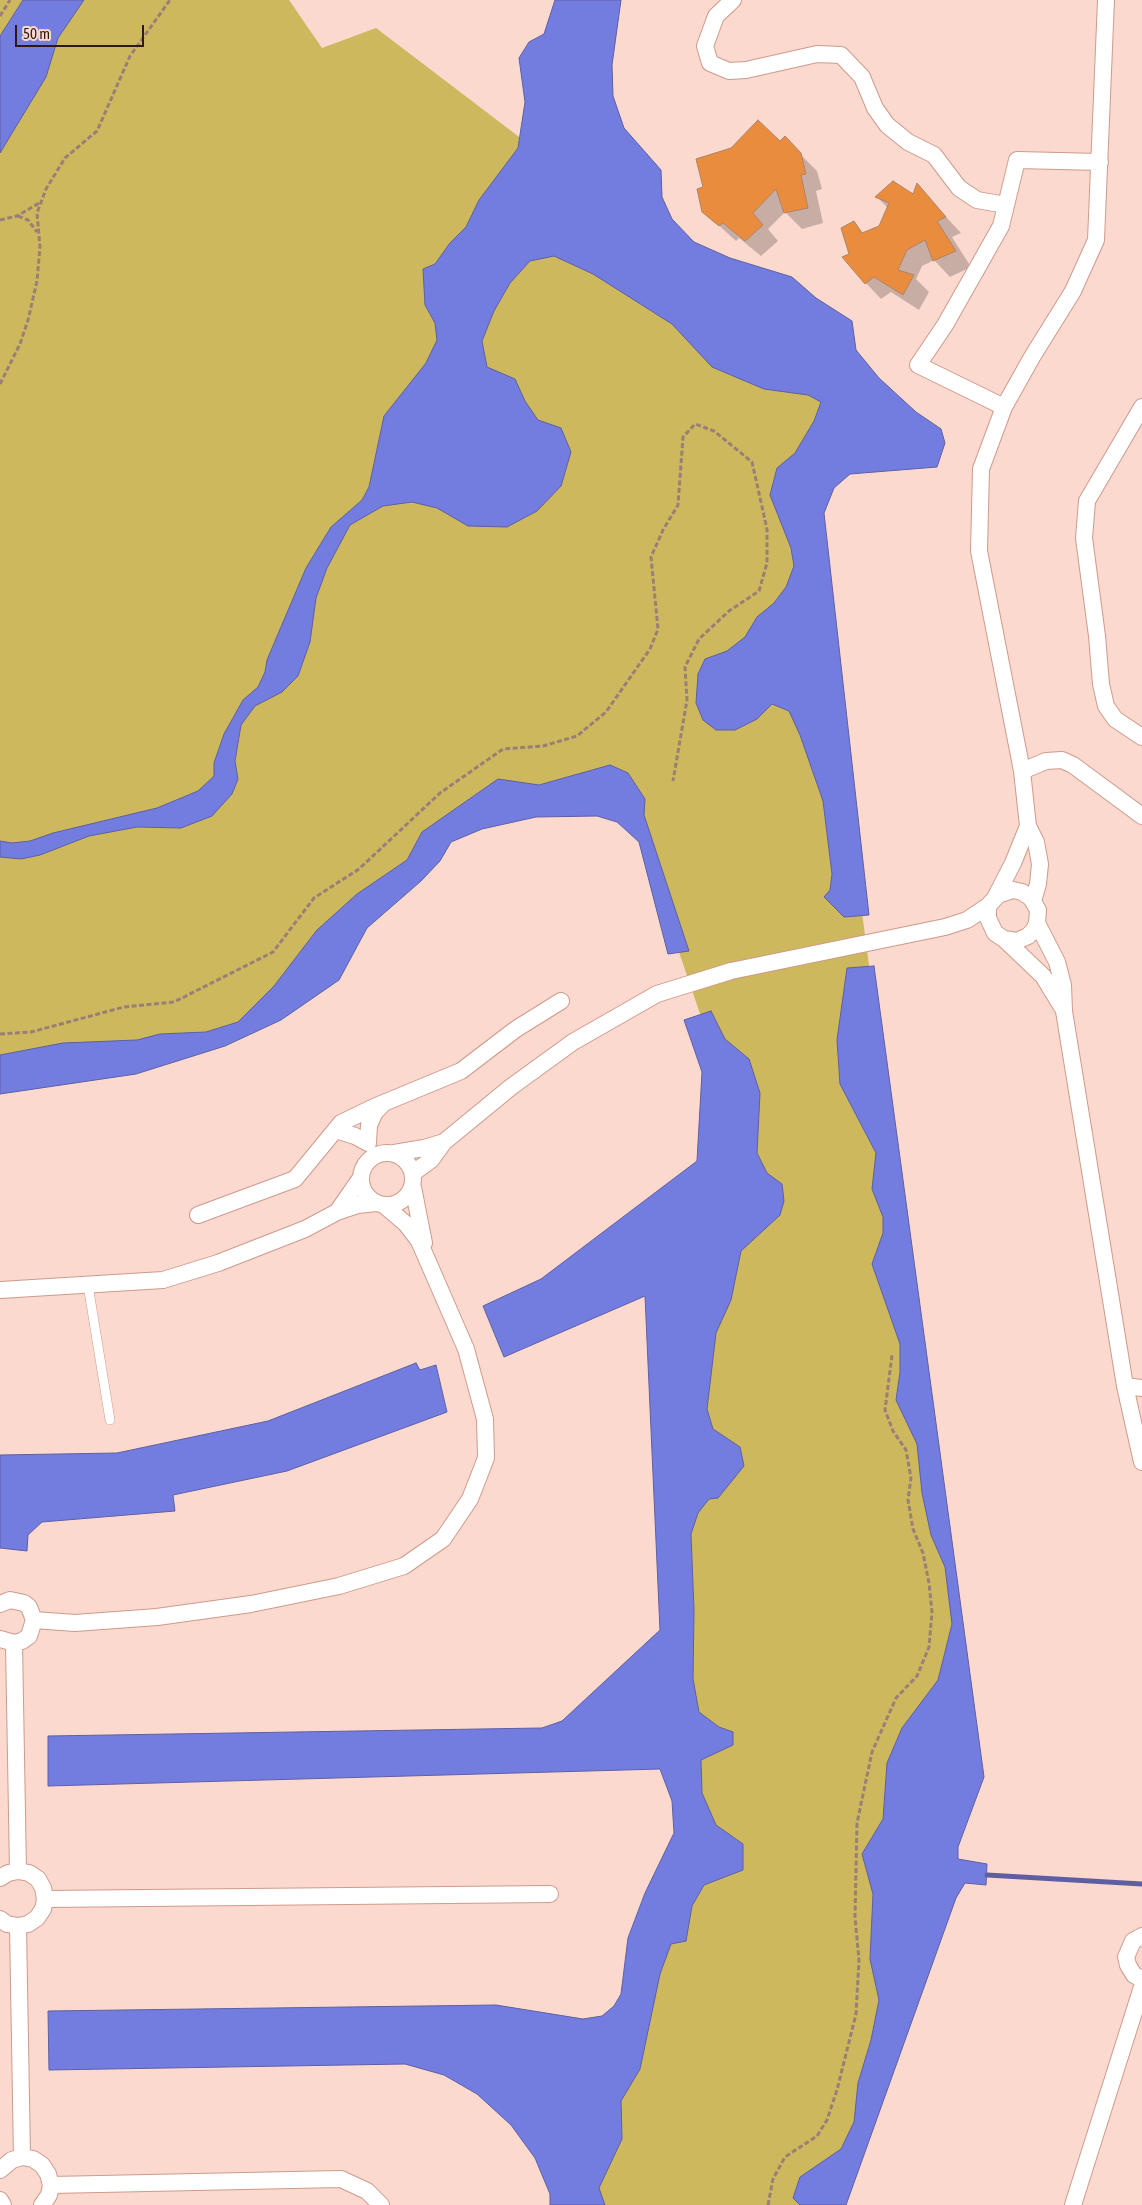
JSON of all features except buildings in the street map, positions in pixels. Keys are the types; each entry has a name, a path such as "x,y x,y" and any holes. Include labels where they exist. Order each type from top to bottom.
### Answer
{"street":[{"path":"734,0 716,16 705,46 710,63 728,71 746,70 817,54 841,54 862,77 876,108 887,125 908,142 934,155 959,188 977,200 1006,205"},
{"path":"1033,901 1038,884 1040,864 1036,842 1028,826 1022,771 979,551 981,469 1004,407 1032,357 1073,292 1096,240 1106,0"},
{"path":"1004,407 918,365 945,325 1001,226 1017,160 1100,162"},
{"path":"1142,407 1087,501 1084,538 1097,636 1101,684 1106,706 1115,719 1142,737"},
{"path":"1022,771 1046,762 1062,760 1073,765 1142,816"},
{"path":"1028,826 1014,863 991,902 989,923 999,936 1042,976 1064,1011"},
{"path":"0,1290 163,1280 218,1263 305,1229 337,1212 358,1205 395,1205 406,1198 413,1180 444,1142 511,1087 572,1042 657,994 731,971 946,927 967,920 1006,892 1013,890 1022,892 1033,901 1038,910 1038,922 1057,962 1063,985 1064,1011 1125,1386 1142,1462"},
{"path":"946,927 1017,941 1028,936 1038,922"},
{"path":"198,1215 294,1179 341,1123 462,1071 516,1029 561,1001"},
{"path":"337,1212 360,1179 370,1150 369,1125 375,1112 384,1103"},
{"path":"336,1130 355,1136 370,1150 381,1153 444,1142"},
{"path":"394,1152 407,1161 413,1180 429,1263"},
{"path":"34,1620 75,1623 157,1617 251,1604 339,1586 404,1566 443,1539 470,1499 486,1458 485,1419 466,1349 419,1241 406,1224 381,1204 366,1195 360,1179"},
{"path":"1125,1386 1142,1388"},
{"path":"0,1604 10,1600 24,1603 29,1608 34,1620 29,1636 7,1641 18,1871"},
{"path":"0,1878 8,1873 18,1871 29,1873 38,1879 44,1888 46,1899 43,1909 37,1918 28,1924 18,1926 7,1924 0,1919"},
{"path":"46,1899 550,1894"},
{"path":"18,1926 22,2157"},
{"path":"1142,1936 1133,1941 1126,1957 1134,1975 1142,1979"},
{"path":"1073,2205 1142,1987"},
{"path":"0,2170 12,2160 22,2157 33,2159 42,2165 48,2174 50,2185 49,2196 42,2205"},
{"path":"50,2185 341,2179 367,2191 381,2205"},
{"path":"0,2200 3,2205"}],"lane":[{"path":"88,1286 110,1420"}],"path":[{"path":"0,16 10,0"},
{"path":"0,384 20,344 28,320 37,280 40,247 37,213 41,202 65,158 97,131 130,56 170,0"},
{"path":"0,220 17,216 41,202"},
{"path":"17,216 28,220 38,234"},
{"path":"0,1034 31,1032 124,1007 174,1002 273,952 314,898 359,869 440,793 503,749 543,746 577,736 606,712 650,650 658,629 651,557 663,530 678,505 684,437 695,424 714,431 752,462 767,528 768,563 759,591 729,611 699,639 685,667 687,700 674,781"},
{"path":"768,2205 773,2179 785,2157 817,2136 827,2120 837,2090 856,2014 859,1960 855,1917 858,1823 872,1752 896,1698 917,1676 929,1647 932,1612 930,1593 922,1553 913,1529 908,1500 911,1478 906,1450 894,1431 885,1410 892,1355"}],"shaded area":[{"path":"0,0 289,0 322,48 376,28 866,401 809,510 975,1770 840,2205 582,2205 689,1862 664,1315 730,1102 630,808 458,822 237,1032 0,1076"}],"water":[{"path":"23,0 84,0 58,38 46,77 0,153 0,36"},
{"path":"555,0 621,0 612,65 613,96 624,128 661,170 662,197 672,219 694,242 730,258 792,277 816,298 852,321 856,350 879,378 916,412 941,429 945,443 937,467 850,474 834,488 824,513 869,915 844,917 824,897 830,890 832,874 823,801 800,735 789,711 772,704 757,719 735,730 716,730 703,720 696,703 698,674 705,659 727,651 745,637 757,617 774,603 786,587 794,566 791,548 770,495 777,468 795,453 814,421 821,402 808,395 764,389 712,367 672,324 593,274 554,256 530,261 510,283 494,311 482,341 487,367 515,379 525,401 538,420 561,428 571,452 561,486 537,511 507,527 468,526 437,508 412,502 383,506 350,525 327,568 316,598 310,642 298,676 282,692 255,706 241,725 235,761 238,779 232,794 212,816 181,828 137,827 89,836 40,855 21,859 0,857 0,841 12,843 30,841 53,833 157,808 198,791 214,776 214,763 224,734 243,700 258,687 265,672 267,660 306,568 331,527 362,500 369,487 384,416 426,363 437,340 435,323 425,305 423,269 435,264 450,243 466,227 479,200 518,148 525,102 519,58 529,42 544,34"},
{"path":"610,765 628,773 645,799 644,815 689,951 668,954 639,842 617,822 597,816 536,817 482,829 451,842 440,861 421,881 367,928 339,980 281,1020 225,1046 136,1074 0,1094 0,1055 63,1043 137,1040 160,1034 206,1032 238,1022 274,986 317,930 357,894 407,860 422,832 498,779 539,785"},
{"path":"874,966 984,1777 958,1847 958,1859 987,1864 986,1885 965,1883 956,1898 846,2205 800,2205 793,2198 800,2177 841,2149 854,2122 858,2083 871,2040 879,2000 870,1959 873,1894 862,1854 883,1819 887,1763 902,1728 938,1680 952,1624 945,1567 931,1535 922,1493 917,1444 896,1400 900,1372 900,1344 872,1264 883,1233 883,1217 872,1189 876,1153 840,1084 837,1040 847,968"},
{"path":"711,1011 725,1039 749,1059 760,1093 757,1153 767,1173 782,1184 784,1201 780,1215 741,1251 731,1300 716,1333 707,1409 713,1429 740,1447 744,1466 718,1498 709,1499 698,1513 691,1534 694,1610 693,1679 699,1712 719,1727 733,1732 733,1745 701,1760 702,1793 716,1825 743,1844 743,1870 704,1885 692,1906 686,1941 671,1944 660,1974 640,2069 621,2101 622,2139 599,2188 605,2205 550,2205 550,2194 535,2158 511,2125 477,2094 444,2075 405,2064 49,2070 48,2011 496,2005 583,2019 602,2016 614,2006 621,1994 628,1938 645,1893 674,1833 672,1801 660,1769 48,1786 48,1736 542,1728 562,1721 660,1630 645,1296 504,1357 483,1306 541,1279 697,1161 702,1072 684,1020"},
{"path":"416,1363 420,1370 436,1365 447,1412 287,1471 173,1495 175,1511 42,1522 28,1535 27,1551 0,1548 0,1455 117,1453 268,1421"}],"waterway":[{"path":"987,1875 1142,1884"}]}
